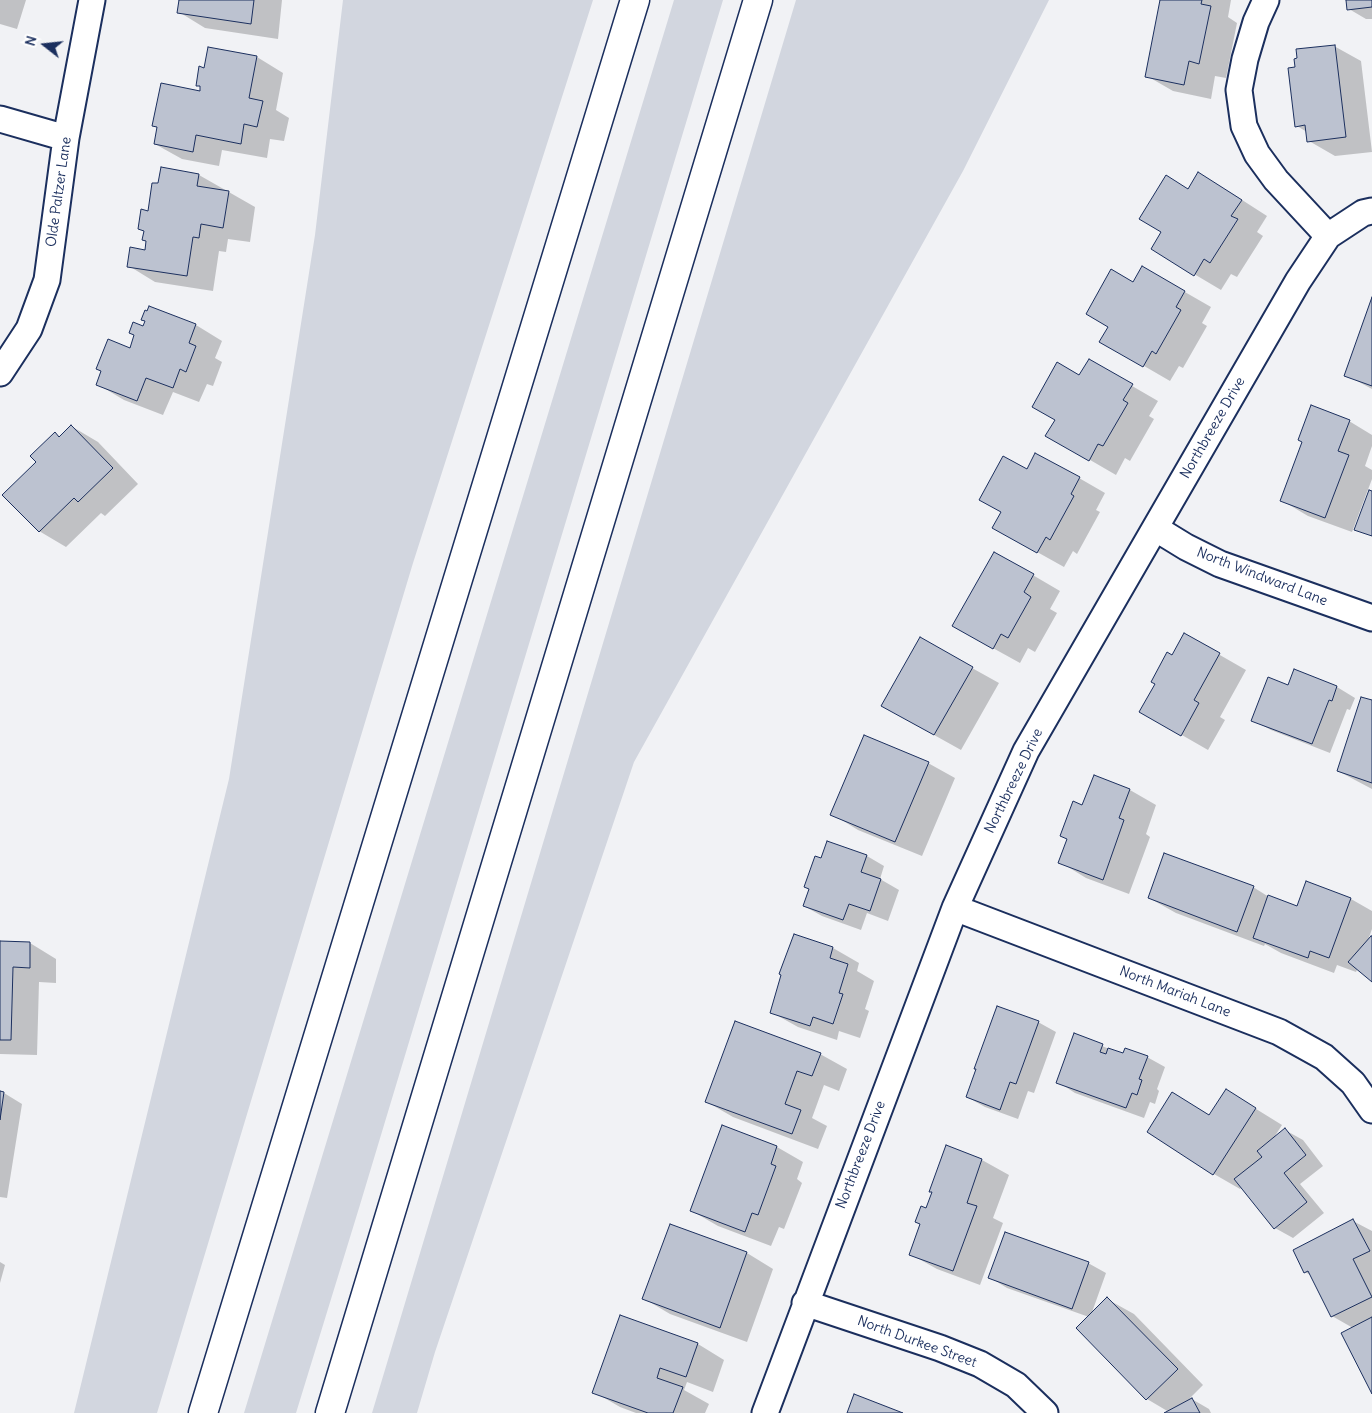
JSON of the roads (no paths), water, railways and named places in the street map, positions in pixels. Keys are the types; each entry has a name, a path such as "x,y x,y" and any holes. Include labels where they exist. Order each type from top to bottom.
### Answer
{"highway":[{"path":"203,1413 635,0"},
{"path":"330,1413 758,0"}],"street":[{"name":"Olde Paltzer Lane","path":"0,373 29,329 47,280 66,138 92,0"},
{"path":"1266,0 1256,22 1244,58 1239,90 1244,126 1257,154 1276,180 1328,236"},
{"path":"0,119 66,138"},
{"name":"Northbreeze Drive","path":"765,1413 805,1303 956,908 1026,751 1298,281 1328,236 1363,213 1372,211"},
{"name":"North Windward Lane","path":"1155,528 1186,547 1220,564 1372,618"},
{"name":"North Mariah Lane","path":"956,908 1279,1032 1324,1057 1353,1083 1372,1110"},
{"name":"North Durkee Street","path":"805,1303 980,1364 1016,1385 1045,1413"}]}
